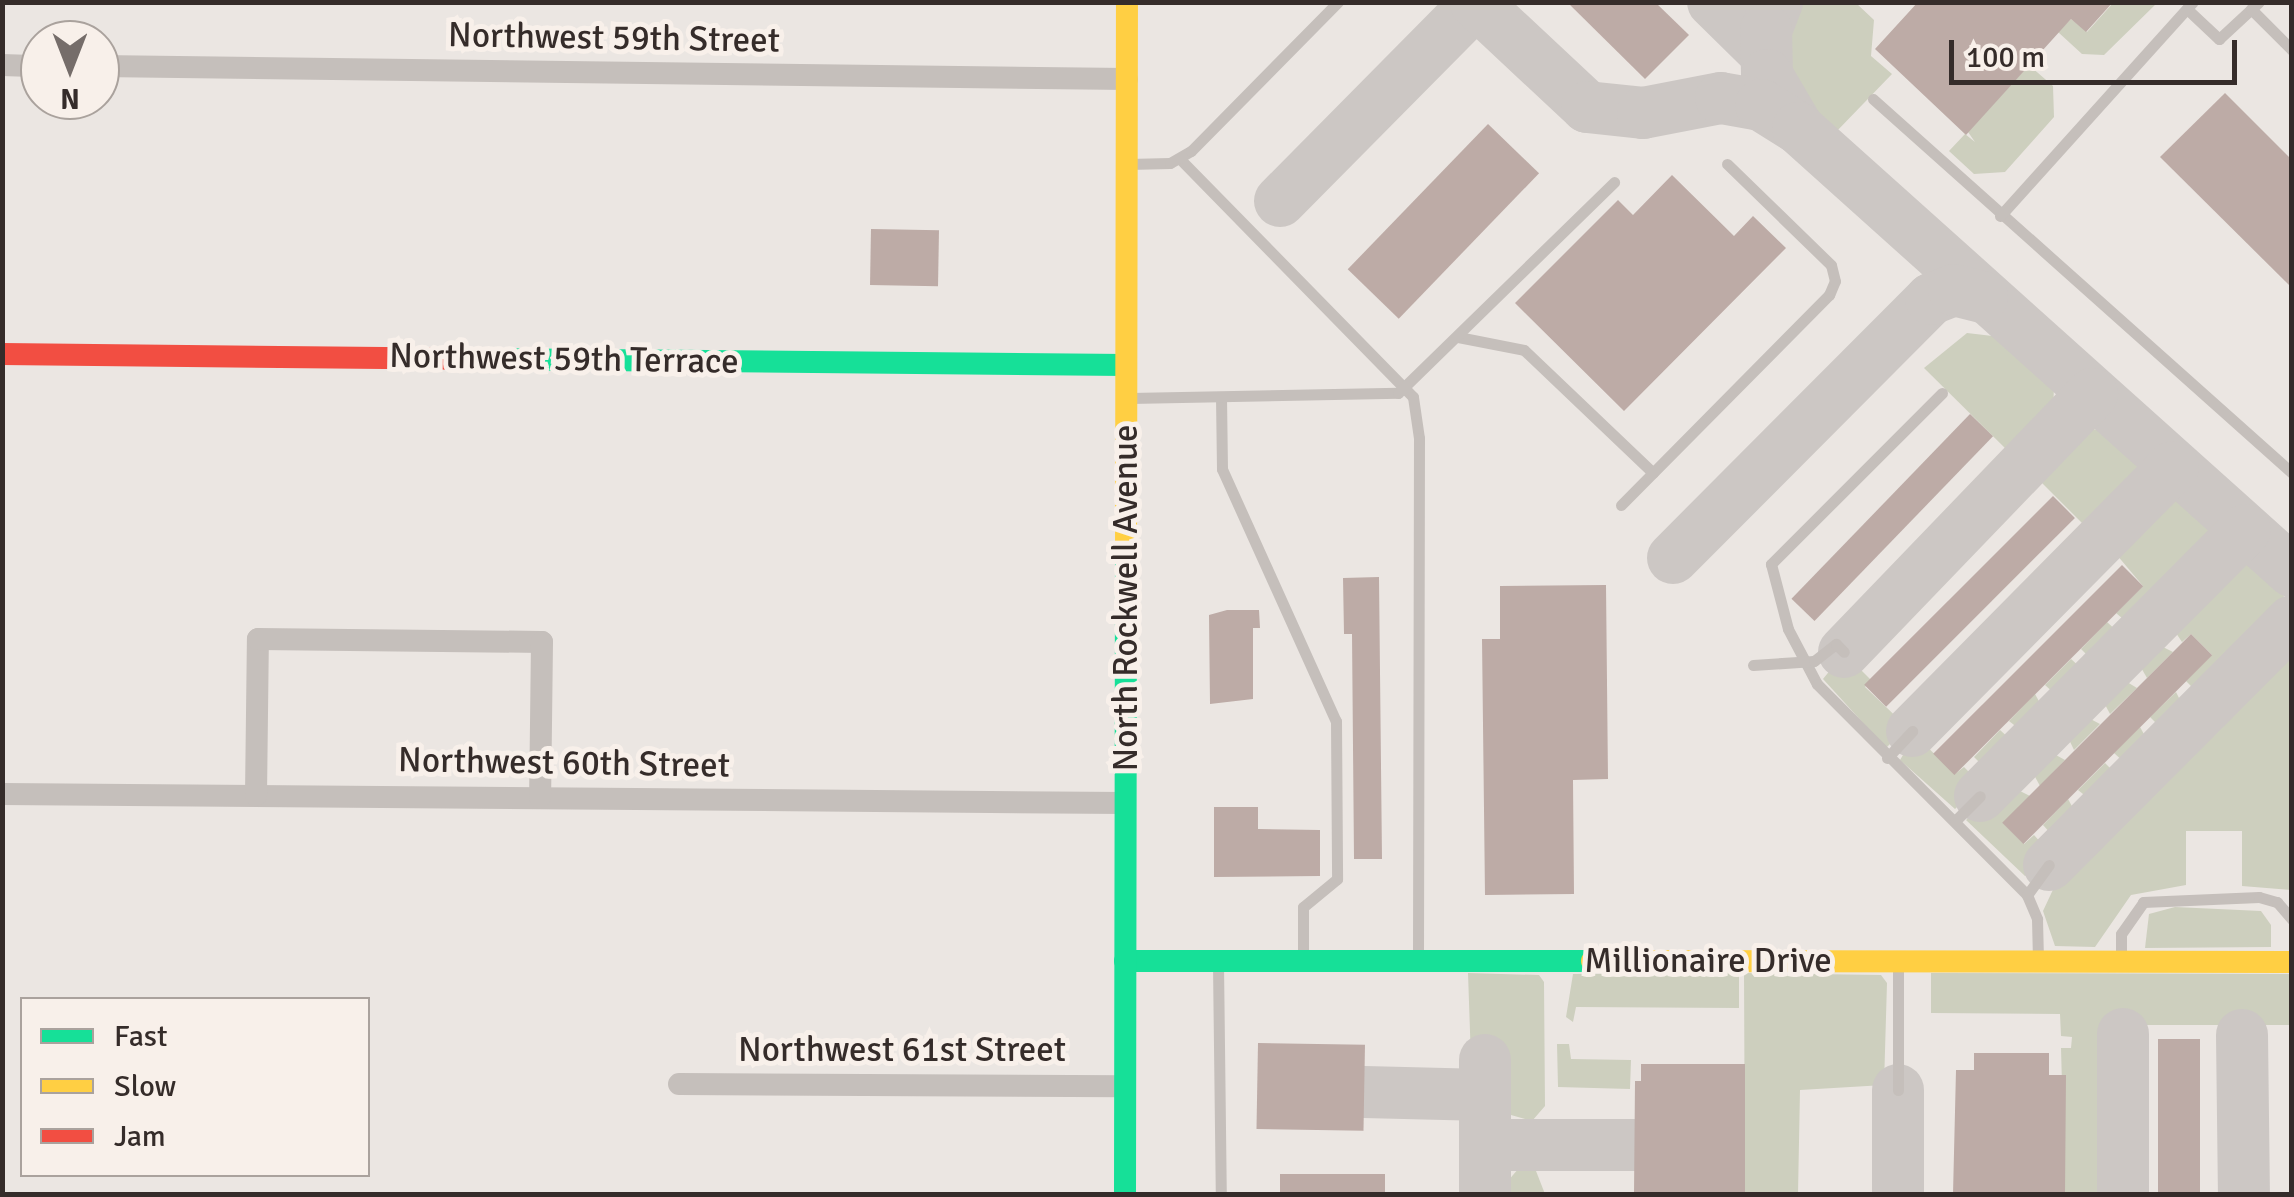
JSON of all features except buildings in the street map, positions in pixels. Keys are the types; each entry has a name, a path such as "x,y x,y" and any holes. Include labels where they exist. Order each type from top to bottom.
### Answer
{"street":[{"name":"North Rockwell Avenue","path":"1125,1194 1127,2"},
{"name":"Northwest 59th Street","path":"120,66 1127,79"},
{"name":"Northwest 59th Terrace","path":"2,354 1126,365"},
{"path":"256,794 258,639 504,641 542,642 540,797"},
{"name":"Northwest 60th Street","path":"2,794 1125,804"},
{"name":"Millionaire Drive","path":"1125,960 2292,962"},
{"name":"Northwest 61st Street","path":"679,1084 1125,1086"}],"lane":[{"path":"1127,164 1180,160 1338,2"},
{"path":"2000,216 2190,6 2218,39 2255,6 2292,50"},
{"path":"1873,99 2292,473"},
{"path":"1180,160 1408,387 1419,438 1418,960"},
{"path":"1622,505 1828,295 1834,281 1831,265 1727,164"},
{"path":"1126,398 1388,396 1408,387 1614,182"},
{"path":"1458,337 1524,350 1652,473"},
{"path":"1942,394 1772,564 1788,629 1816,684 2026,895 2037,919 2038,962"},
{"path":"1221,396 1222,469 1336,721 1337,880 1302,907 1303,960"},
{"path":"1753,664 1805,662 1836,644 1844,652"},
{"path":"1886,758 1912,731"},
{"path":"1955,821 1980,796"},
{"path":"2026,895 2049,866"},
{"path":"2121,962 2121,934 2143,902 2259,897 2277,902 2292,919"},
{"path":"1218,960 1221,1194"},
{"path":"1898,961 1898,1090"}],"green space":[{"path":"1797,3 1856,3 1874,20 1871,56 1892,74 1835,133 1800,101 1787,75 1783,46"},
{"path":"2113,3 2157,3 2104,55 2082,54 2058,32 2071,19 2087,32"},
{"path":"2029,65 2053,86 2054,117 2005,172 1974,174 1949,151 1965,134 1975,142 1968,132"},
{"path":"1967,333 2001,337 2054,384 2053,416 2017,453 2008,451 1924,368"},
{"path":"2090,428 2110,434 2133,454 2139,473 2135,485 2088,529 2035,476 2069,438"},
{"path":"2174,499 2211,522 2213,543 2139,623 2129,624 2116,613 2143,586 2111,548 2154,503"},
{"path":"2243,558 2283,586 2285,611 2208,691 2196,691 2186,681 2212,655 2191,634 2182,642 2170,624 2226,563"},
{"path":"2107,622 2118,632 2117,646 2102,659 2090,658 2081,649"},
{"path":"2291,636 2291,890 2242,886 2242,831 2186,831 2186,885 2131,895 2095,947 2055,946 2043,911 2065,864"},
{"path":"2151,641 2173,652 2147,678 2135,657"},
{"path":"1844,653 1871,680 1865,687 1907,727 1886,748 1823,679"},
{"path":"2071,659 2081,668 2081,681 2068,695 2056,695 2045,685"},
{"path":"2117,676 2137,688 2110,714 2099,693"},
{"path":"2176,692 2186,712 2172,727 2160,727 2150,717"},
{"path":"2035,694 2047,716 2023,732 2009,721"},
{"path":"2079,713 2100,724 2074,750 2064,729"},
{"path":"2140,727 2151,747 2135,763 2125,763 2114,753"},
{"path":"2000,730 2011,740 2011,753 1996,767 1984,767 1974,757"},
{"path":"1915,735 1955,774 1964,767 1974,777 1972,793 1955,809 1900,760"},
{"path":"2045,749 2065,760 2040,786 2028,764"},
{"path":"2105,763 2115,773 2114,784 2100,799 2088,798 2078,790"},
{"path":"2008,785 2030,796 2003,823 2024,844 2034,835 2043,845 2042,860 2025,876 1966,820"},
{"path":"2068,799 2079,819 2062,836 2052,835 2043,825"},
{"path":"2175,907 2261,911 2271,925 2271,947 2145,948 2149,914"},
{"path":"1468,973 1539,975 1544,982 1545,1106 1532,1121 1511,1115 1507,1061 1471,1061"},
{"path":"1739,973 1739,1008 1576,1007 1573,1022 1566,1017 1573,974"},
{"path":"1744,973 1881,975 1887,983 1884,1085 1800,1090 1798,1194 1745,1194"},
{"path":"1931,973 2291,974 2291,1025 2110,1025 2110,1194 2065,1194 2061,1048 2071,1048 2072,1037 2061,1036 2060,1014 1931,1013"},
{"path":"1557,1044 1569,1044 1571,1059 1631,1060 1630,1089 1558,1087"},
{"path":"1519,1168 1536,1171 1545,1194 1507,1194 1507,1182"}],"taxiway":[{"path":"1713,2 1765,53"},
{"path":"1777,2 1766,30 1767,75 1798,128"},
{"path":"1280,201 1476,3 1587,107 1643,113 1721,98 1761,105 1798,128 2292,571"},
{"path":"1673,558 1931,299 1954,290 1982,297"},
{"path":"1844,652 2092,394"},
{"path":"1912,731 2173,467"},
{"path":"1980,796 2245,530"},
{"path":"2049,865 2292,621"},
{"path":"2123,1034 2123,1194"},
{"path":"2242,1035 2244,1194"},
{"path":"1485,1060 1485,1194"},
{"path":"1898,1090 1898,1194"},
{"path":"1364,1092 1485,1095"},
{"path":"1485,1145 1635,1145"}],"traffic: fast":[{"path":"489,359 1126,365"},
{"path":"1125,1194 1126,557"},
{"path":"1125,961 1592,961"}],"traffic: slow":[{"path":"1126,557 1127,2"},
{"path":"1592,961 2292,962"}],"traffic: jam":[{"path":"2,354 489,359"}]}
